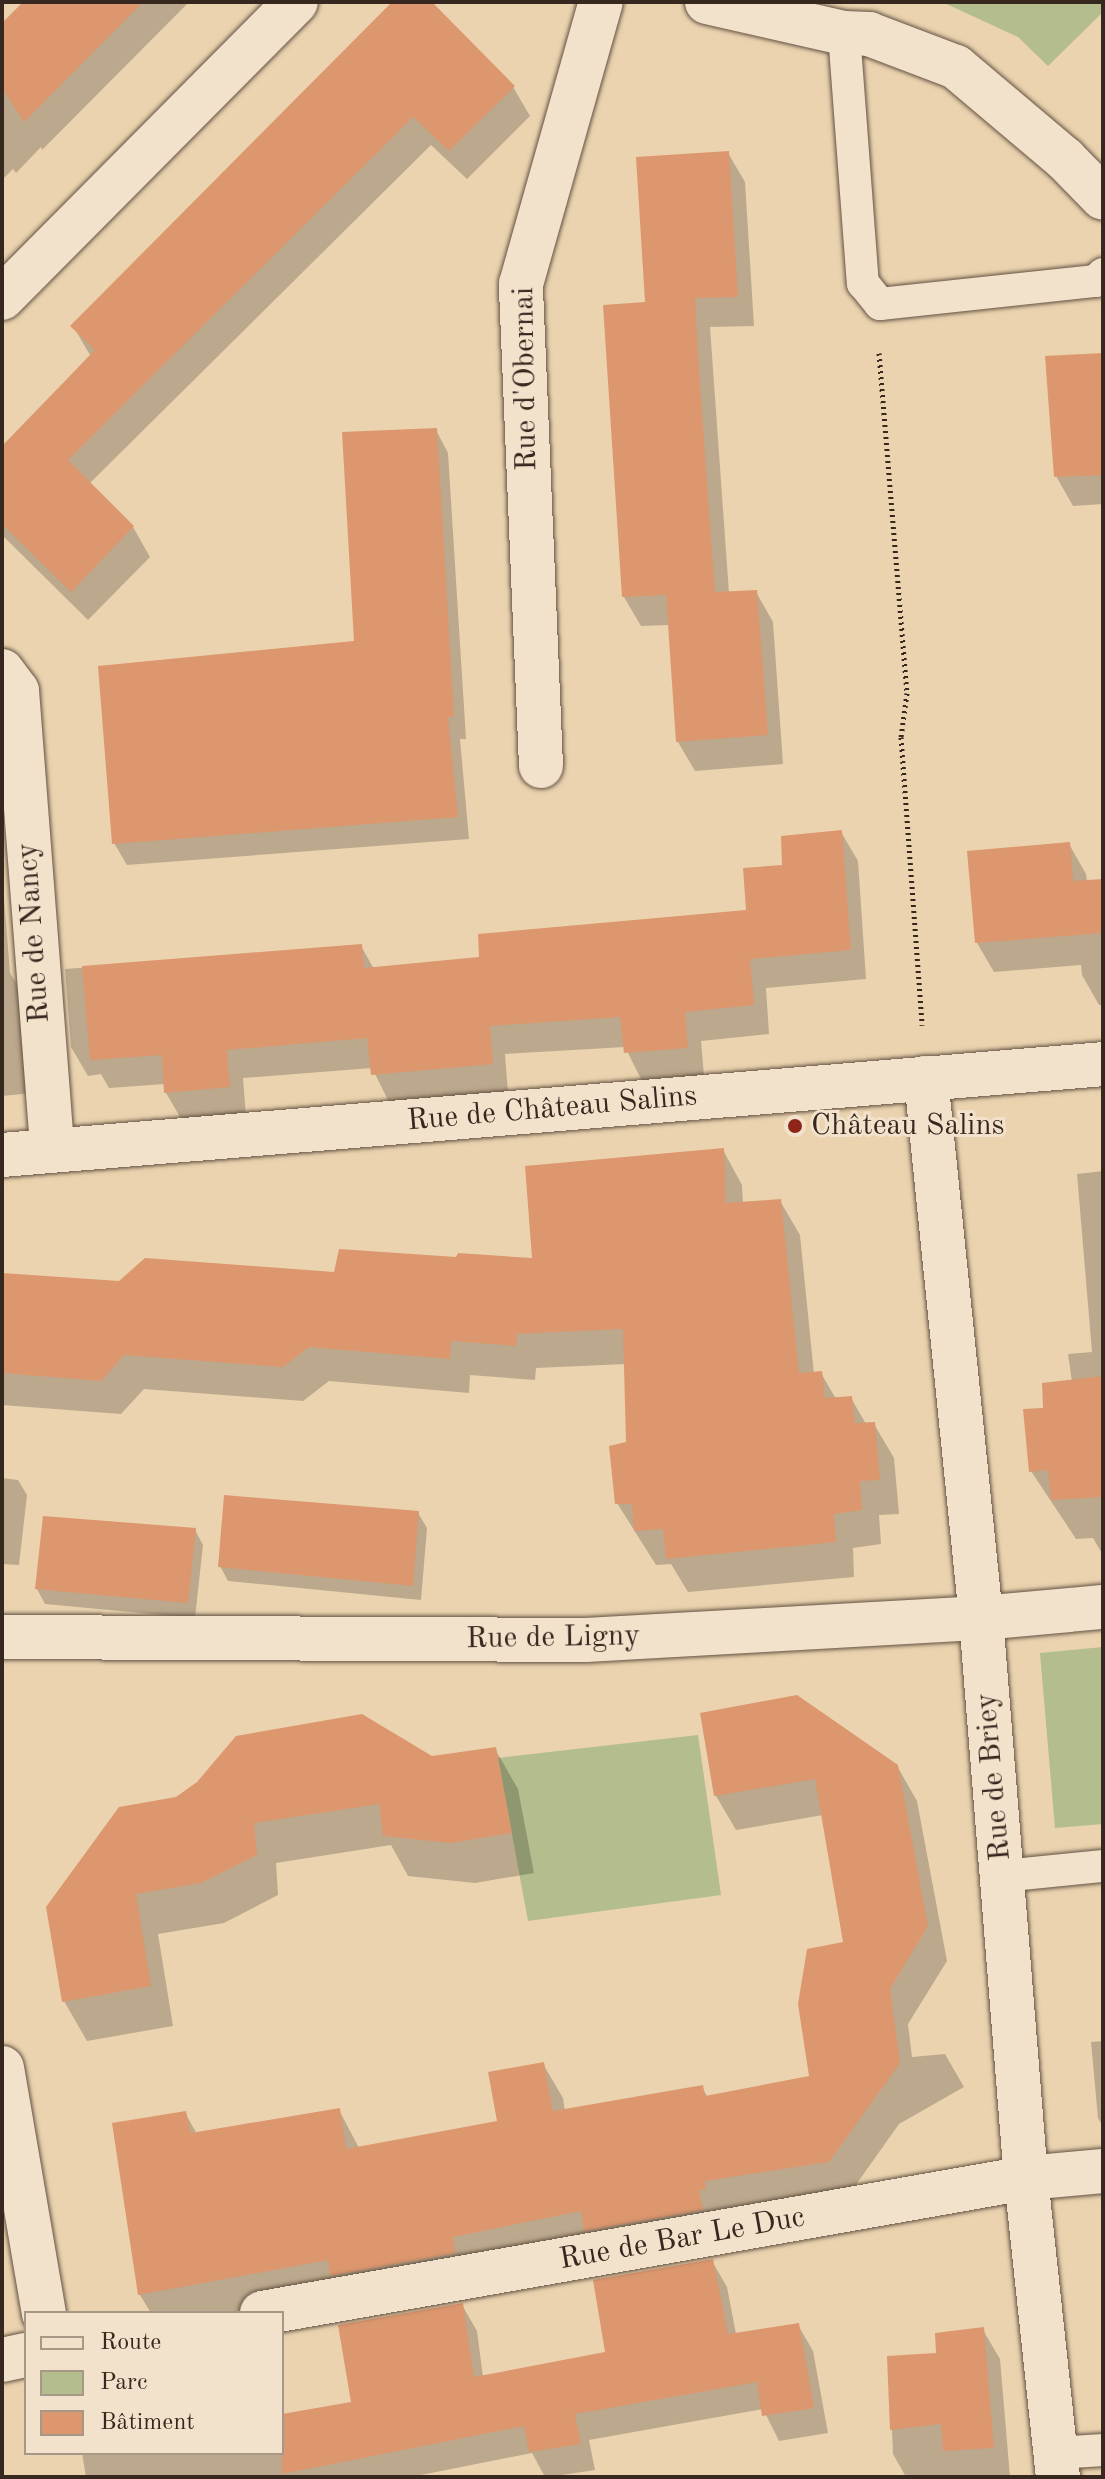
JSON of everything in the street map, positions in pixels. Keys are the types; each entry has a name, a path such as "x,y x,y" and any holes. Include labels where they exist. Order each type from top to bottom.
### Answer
{"street":[{"path":"2,298 296,2"},
{"name":"Rue d'Obernai","path":"541,766 521,284 601,2"},
{"path":"707,2 844,33 869,34 956,67 1065,159 1103,198"},
{"name":"Rue de Nancy","path":"2,671 17,691 52,1151"},
{"name":"Rue de Château Salins","path":"2,1155 1103,1064"},
{"name":"Rue de Briey","path":"926,1078 981,1618 1026,2178 1057,2465"},
{"name":"Rue de Ligny","path":"2,1637 586,1640 981,1618 1103,1607"},
{"path":"2,2068 44,2311"},
{"name":"Rue de Bar Le Duc","path":"273,2311 1026,2178 1103,2171"},
{"path":"2,2360 24,2355"}],"lane":[{"path":"844,33 863,283 880,304 1096,281 1103,274"},
{"path":"1002,1876 1103,1866"},
{"path":"1057,2465 1103,2450"}],"path":[{"path":"880,304 879,352 907,693 901,737 926,1078"}],"green space":[{"path":"942,2 1103,2 1103,12 1048,66 1018,37"},
{"path":"1103,1647 1103,1824 1055,1828 1040,1653"},
{"path":"698,1735 721,1895 528,1921 498,1758"}],"building":[{"path":"23,2 143,2 24,122 2,88 2,23"},
{"path":"392,2 432,2 515,86 449,151 413,117 68,460 134,526 71,592 2,524 2,446 95,350 70,326"},
{"path":"729,151 738,297 695,298 699,371 715,592 757,590 768,735 676,742 666,595 622,597 603,305 645,302 636,157"},
{"path":"1103,353 1103,475 1054,477 1045,356"},
{"path":"437,428 454,717 448,717 458,817 112,844 98,666 354,641 342,432"},
{"path":"842,830 851,950 750,959 754,1005 685,1012 688,1048 624,1053 620,1017 490,1026 493,1064 371,1075 367,1038 227,1050 230,1087 164,1093 162,1055 90,1060 82,966 362,944 364,968 479,957 478,934 746,910 743,868 782,865 781,836"},
{"path":"1070,842 1073,881 1103,879 1103,933 975,943 967,851"},
{"path":"724,1148 726,1203 781,1199 799,1373 822,1371 825,1398 852,1396 855,1423 875,1422 880,1480 860,1481 862,1510 834,1514 836,1542 666,1559 663,1529 634,1531 632,1504 615,1504 609,1446 626,1442 623,1329 517,1334 516,1346 451,1341 450,1359 309,1347 283,1367 124,1355 101,1381 2,1373 2,1273 119,1281 145,1258 334,1272 339,1249 456,1257 458,1253 532,1258 525,1166"},
{"path":"1103,1376 1103,1497 1051,1500 1048,1470 1029,1472 1023,1409 1043,1408 1042,1383"},
{"path":"224,1495 419,1511 413,1586 218,1567"},
{"path":"43,1516 196,1528 188,1603 35,1589"},
{"path":"797,1695 898,1765 928,1926 890,1989 900,2063 829,2162 705,2181 706,2189 699,2191 703,2210 584,2231 581,2211 453,2237 455,2253 330,2276 328,2260 138,2295 112,2123 186,2111 191,2133 340,2108 346,2149 497,2121 488,2072 544,2062 553,2111 703,2085 705,2096 809,2076 798,2004 807,1949 843,1942 815,1779 714,1796 700,1713"},
{"path":"362,1714 432,1756 496,1747 512,1833 451,1843 383,1836 379,1804 254,1823 257,1855 201,1883 136,1894 151,1986 62,2002 46,1907 119,1807 176,1797 197,1782 236,1736"},
{"path":"713,2259 728,2334 799,2323 814,2408 762,2416 757,2382 575,2414 581,2444 529,2452 524,2426 282,2474 284,2414 351,2402 338,2325 463,2303 474,2377 605,2352 593,2280"},
{"path":"984,2327 994,2448 943,2451 941,2424 890,2430 887,2356 936,2353 935,2333"}],"place":[{"name":"Château Salins","path":"795,1126"}]}
